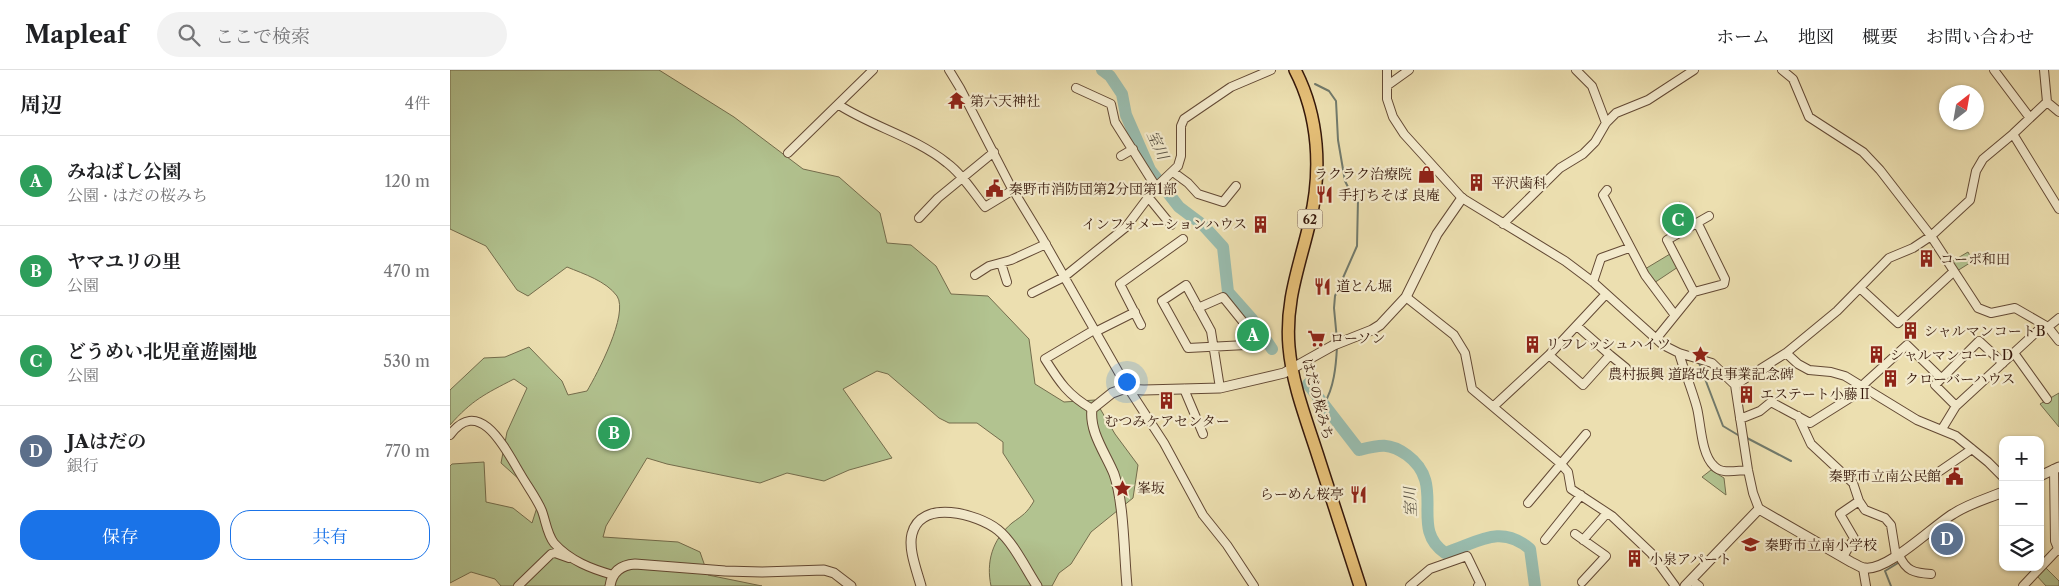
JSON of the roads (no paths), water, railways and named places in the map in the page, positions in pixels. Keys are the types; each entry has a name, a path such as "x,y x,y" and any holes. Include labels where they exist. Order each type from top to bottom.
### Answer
{"main road":[{"name":"はだの桜みち","path":"1295,70 1308,102 1314,126 1317,156 1315,197 1289,301 1289,338 1292,370 1309,430 1360,586"}],"street":[{"path":"788,153 839,105 843,98 872,70"},
{"path":"949,70 1013,190 1046,244 1094,331 1164,443 1199,508 1227,545 1252,586"},
{"path":"1032,293 1064,277 1126,227 1178,166 1181,156 1184,119 1231,87 1271,70"},
{"path":"1388,70 1387,99 1393,117 1400,129 1462,198 1565,261 1593,282 1663,345 1712,363 1735,385 1752,493 1758,508 1863,568 1874,567 1898,555 1956,512 1999,494"},
{"path":"1388,85 1410,70"},
{"path":"1576,70 1592,86 1606,123"},
{"path":"1503,224 1560,168 1583,154 1616,112 1648,100 1694,70"},
{"path":"1782,70 1793,79 1809,117 1863,152 1880,170 1931,236 1978,308 1991,313 2015,308 2046,326 2059,341"},
{"path":"2044,70 2047,102 2059,112"},
{"path":"1998,71 2030,118"},
{"path":"1076,88 1097,94 1111,104 1115,122 1133,150 1160,185"},
{"path":"1735,385 1786,353 1837,311 1875,270 1889,258 1913,248 1931,236 1970,200 1976,171 1983,159 2047,102"},
{"path":"839,105 856,116 906,138 948,163 985,207 1013,190"},
{"path":"2013,134 2059,209"},
{"path":"1121,156 1133,150"},
{"path":"920,218 938,198 994,152"},
{"path":"1173,172 1188,183 1198,194 1223,202 1236,186"},
{"path":"1607,190 1603,195 1629,248 1645,275 1674,314"},
{"path":"1149,198 1171,225"},
{"path":"1127,586 1119,497 1114,475 1093,428 1092,409 1112,393 1123,389 1220,388 1254,381 1292,370 1334,345 1372,330 1380,325 1406,297 1437,234 1462,198"},
{"path":"1694,292 1667,240 1710,216"},
{"path":"1656,339 1674,314 1694,292 1724,284 1725,279 1698,224"},
{"path":"1141,325 1120,284 1183,239"},
{"path":"975,275 989,266 1001,263 1046,244"},
{"path":"1593,282 1601,258 1629,248"},
{"path":"1001,263 1007,282"},
{"path":"1860,288 1898,323 1951,274"},
{"path":"1198,308 1223,298 1244,323 1246,345 1214,348 1188,348 1162,301 1186,285 1198,308 1211,331 1214,348 1220,388"},
{"path":"1494,406 1549,355 1606,294"},
{"path":"1406,297 1454,336 1465,353 1472,389 1560,464 1568,472 1571,488 1607,512 1651,553 1675,586"},
{"path":"1092,409 1078,401 1066,390 1046,359 1094,331 1135,312"},
{"path":"1942,429 1956,406 2014,353 2046,326 2059,318"},
{"path":"1577,326 1626,368"},
{"path":"1956,406 1935,385 1979,340 2003,363"},
{"path":"1740,418 1760,411 1771,402 1810,423 1861,391 1863,386 1907,344 1941,378"},
{"path":"1679,352 1697,407 1702,439 1714,466 1722,471 1748,470"},
{"path":"1786,353 1798,364 1809,370 1838,374 1863,386 1917,420 1956,436 1999,474"},
{"path":"2014,353 2047,399"},
{"path":"1549,355 1583,385 1610,355"},
{"path":"1184,389 1202,431 1192,432"},
{"path":"1798,416 1811,444 1853,483 1859,501 1865,510 1885,518 1891,525 1898,555 1906,568 1916,574 1931,574"},
{"path":"450,435 461,424 470,421 478,422 492,431 501,442 542,510 552,539 571,558 587,568 614,576"},
{"path":"1528,503 1586,434"},
{"path":"1940,471 1972,450"},
{"path":"2023,586 2058,550 2055,540 2057,468 2044,474"},
{"path":"1545,540 1581,495"},
{"path":"1843,558 1854,538 1840,514 1859,501"},
{"path":"1692,584 1758,508"},
{"path":"920,586 911,542 912,532 921,519 928,515 946,512 986,523 998,530 1037,586"},
{"path":"1583,540 1607,512"},
{"path":"1575,534 1606,556 1595,573 1582,582"},
{"path":"518,586 551,554 571,558"},
{"path":"1410,586 1430,569 1467,556 1481,585 1478,586"},
{"path":"610,586 614,576 622,566 635,564 734,571 824,570 834,573 851,586"},
{"path":"1863,568 1866,586"}],"waterway":[{"name":"室川","path":"1102,70 1110,76 1122,94 1126,115 1150,170 1179,207 1203,225 1223,247 1228,292 1252,319 1272,349"},
{"path":"1315,84 1329,91 1336,101 1338,140 1345,181 1348,187 1355,192 1358,199 1357,246 1335,296 1334,308 1337,340"},
{"path":"1324,404 1332,384 1337,347"},
{"path":"1699,363 1723,426 1738,435"},
{"name":"室川","path":"1308,384 1359,450 1389,446 1407,455 1419,467 1425,479 1429,531 1434,543 1445,553 1488,537 1509,537 1530,549 1535,586"},
{"path":"1747,438 1791,461"},
{"path":"1891,586 1885,571 1898,563"}],"place":[{"name":"第六天神社","path":"956,101"},
{"name":"ラクラク治療院","path":"1426,174"},
{"name":"平沢歯科","path":"1477,183"},
{"name":"秦野市消防団第2分団第1部","path":"995,189"},
{"name":"手打ちそば 良庵","path":"1324,195"},
{"name":"どうめい北児童遊園地","path":"1678,220"},
{"name":"インフォメーションハウス","path":"1261,224"},
{"name":"コーポ和田","path":"1926,259"},
{"name":"道とん堀","path":"1322,286"},
{"name":"シャルマンコートB","path":"1910,331"},
{"name":"みねばし公園","path":"1253,335"},
{"name":"ローソン","path":"1316,338"},
{"name":"リフレッシュハイツ","path":"1532,344"},
{"name":"農村振興 道路改良事業記念碑","path":"1701,354"},
{"name":"シャルマンコートD","path":"1876,355"},
{"name":"クローバーハウス","path":"1891,379"},
{"name":"エステート小藤Ⅱ","path":"1746,394"},
{"name":"むつみケアセンター","path":"1167,401"},
{"name":"ヤマユリの里","path":"614,433"},
{"name":"秦野市立南公民館","path":"1955,476"},
{"name":"峯坂","path":"1123,488"},
{"name":"らーめん桜亭","path":"1358,494"},
{"name":"JAはだの","path":"1947,539"},
{"name":"秦野市立南小学校","path":"1751,545"},
{"name":"小泉アパート","path":"1635,559"}]}
